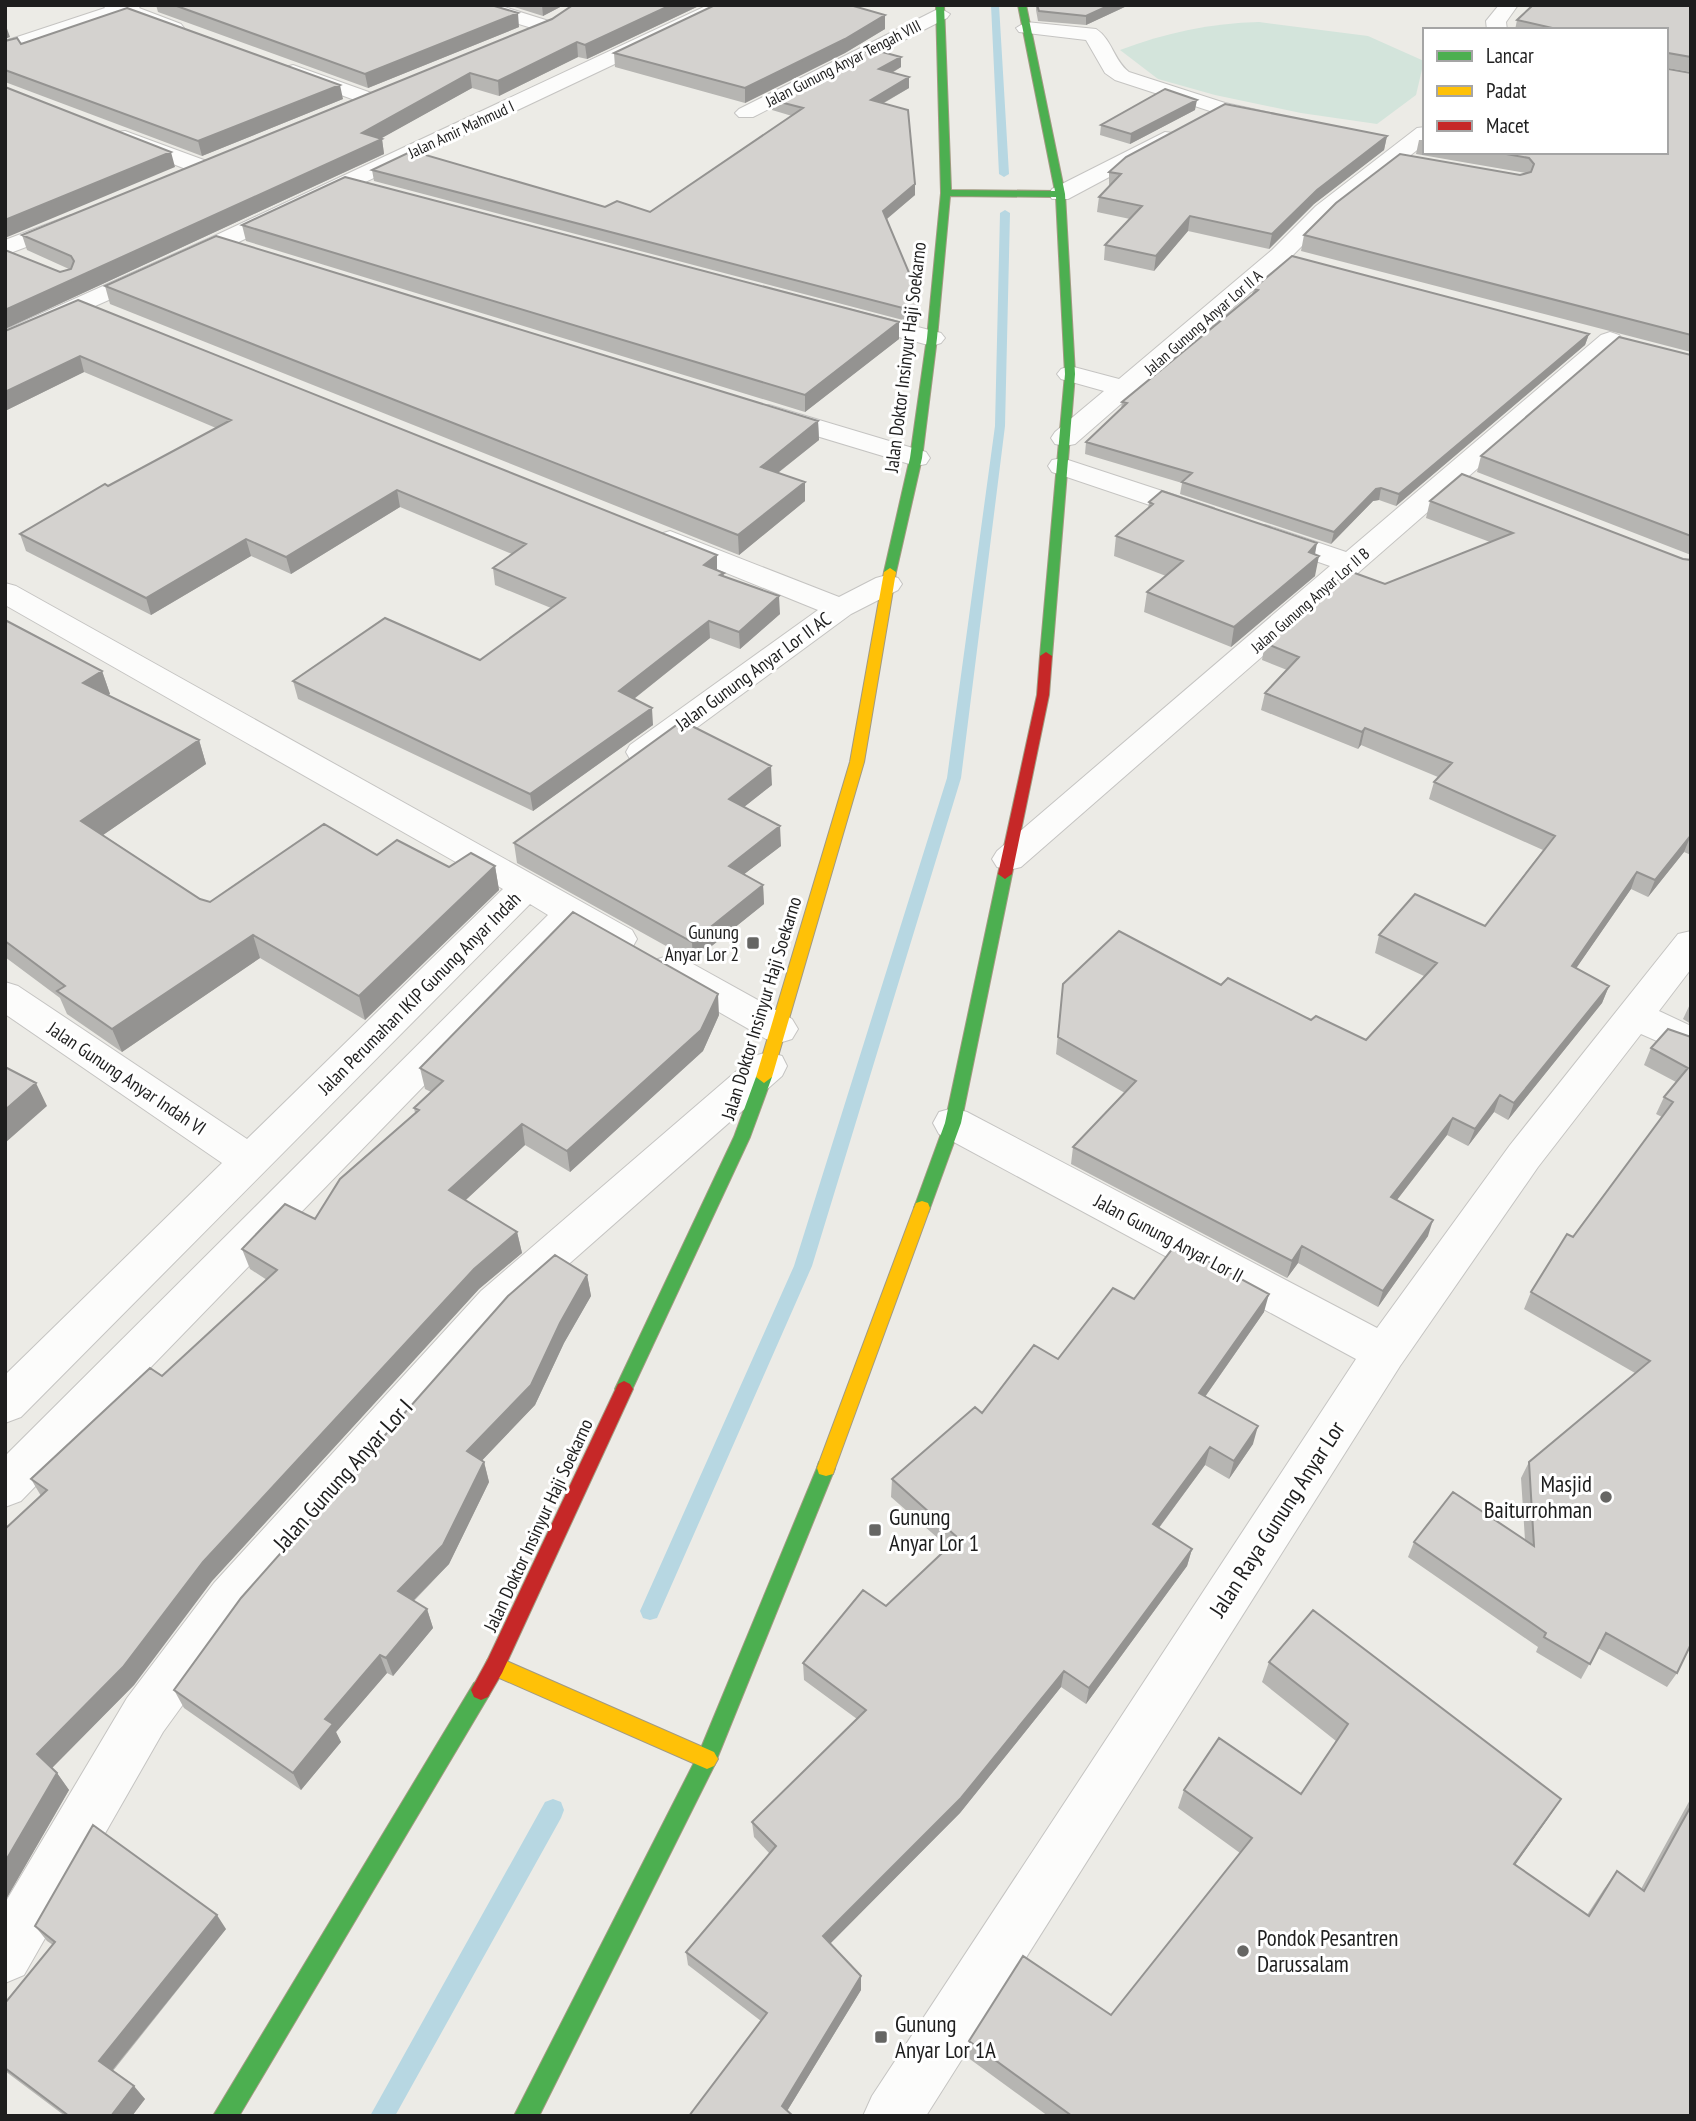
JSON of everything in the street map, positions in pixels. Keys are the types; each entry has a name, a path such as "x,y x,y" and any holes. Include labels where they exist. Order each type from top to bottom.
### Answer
{"main road":[{"path":"526,2116 707,1759 844,1425 953,1123 1043,695 1070,374 1060,194 1022,5"},
{"name":"Jalan Doktor Insinyur Haji Soekarno","path":"225,2116 495,1666 742,1137 773,1048 857,762 887,584 916,458 932,338 946,193 940,9"},
{"path":"946,193 1060,194"},
{"path":"495,1666 707,1759"}],"street":[{"path":"40,16 88,5"},
{"path":"477,5 545,26"},
{"name":"Jalan Amir Mahmud I","path":"5,338 218,243 724,5"},
{"path":"1497,28 1496,21 1509,5"},
{"path":"5,48 122,6 187,32"},
{"name":"Jalan Gunung Anyar Tengah VIII","path":"746,113 940,9"},
{"path":"521,36 565,16"},
{"path":"1026,28 1089,33 1094,36 1112,69 1122,76 1220,108 1283,121"},
{"path":"279,65 370,99"},
{"path":"344,109 391,90"},
{"path":"1060,194 1220,108"},
{"path":"105,129 204,168"},
{"name":"Jalan Gunung Anyar Lor II A","path":"1063,452 1126,389 1280,255 1324,211 1404,149"},
{"path":"179,178 230,157"},
{"path":"345,183 386,194"},
{"path":"5,250 92,213"},
{"path":"218,243 258,255"},
{"path":"5,250 29,262"},
{"path":"1280,255 1307,262"},
{"path":"82,304 121,320"},
{"path":"829,311 932,338"},
{"name":"Jalan Gunung Anyar Lor II B","path":"1009,859 1352,564 1467,481 1611,340"},
{"name":"Jalan Gunung Anyar Lor II A","path":"1070,374 1126,389"},
{"path":"745,406 916,458"},
{"path":"1063,452 1352,564"},
{"path":"651,532 840,608"},
{"name":"Jalan Gunung Anyar Lor II AC","path":"619,768 840,608 887,584"},
{"name":"Jalan Perumahan IKIP Gunung Anyar Indah","path":"5,592 498,856 527,887 5,1404"},
{"path":"527,887 572,912 773,1048"},
{"path":"5,1486 572,912"},
{"name":"Jalan Raya Gunung Anyar Lor","path":"892,2116 1384,1353 1524,1156 1691,943"},
{"name":"Jalan Gunung Anyar Indah VI","path":"5,995 249,1161"},
{"path":"1634,1015 1691,1042"},
{"name":"Jalan Gunung Anyar Lor I","path":"5,1956 145,1714 232,1599 496,1303 773,1048"},
{"name":"Jalan Gunung Anyar Lor II","path":"953,1123 1384,1353"}],"shaded area":[{"path":"1259,22 1368,36 1423,61 1416,95 1377,124 1301,113 1215,95 1158,79 1120,50 1188,30"}],"building":[{"path":"174,5 491,5 518,13 365,74"},
{"path":"573,5 671,5 585,45 577,42 498,81 470,73 362,133 382,139 5,310 5,250 60,272 71,269 74,261 71,256 22,235 552,19"},
{"path":"715,5 850,5 885,15 845,39 745,88 614,53"},
{"path":"1037,5 1110,5 1086,16 1039,11"},
{"path":"1533,5 1691,5 1691,57 1668,53 1668,28 1552,28 1517,20"},
{"path":"127,8 340,85 198,141 5,70 5,41 17,38 21,44"},
{"path":"871,49 901,57 879,69 909,77 871,100 908,110 915,184 883,211 918,294 918,312 372,170 412,151 605,207 617,201 650,212 803,108 772,100"},
{"path":"1668,69 1691,73 1691,335 1304,235 1336,203 1400,154 1520,175 1531,172 1534,164 1529,158 1506,154 1668,154"},
{"path":"5,87 171,152 5,220"},
{"path":"1165,89 1197,100 1131,134 1101,125"},
{"path":"1225,104 1387,136 1317,190 1272,234 1190,216 1156,256 1105,245 1142,206 1099,197 1121,174 1109,172 1126,157"},
{"path":"345,177 899,322 805,395 242,225"},
{"path":"216,236 818,421 761,467 805,482 738,535 105,286"},
{"path":"1292,256 1589,334 1399,494 1376,489 1334,532 1182,482 1192,473 1086,442 1127,403 1122,402 1258,290 1253,289"},
{"path":"78,300 717,555 704,565 724,573 720,575 779,596 739,632 709,621 619,691 652,708 530,794 293,681 385,618 480,660 565,598 493,568 526,544 397,490 286,557 246,539 146,598 20,534 105,484 108,486 231,420 80,356 5,392 5,331"},
{"path":"1619,337 1691,355 1691,536 1481,456"},
{"path":"1462,474 1691,560 1691,835 1655,880 1637,872 1572,966 1609,986 1514,1103 1500,1095 1475,1129 1453,1118 1391,1197 1433,1220 1383,1291 1302,1246 1292,1261 1073,1147 1136,1081 1058,1037 1063,984 1119,931 1221,985 1228,978 1311,1020 1316,1016 1366,1040 1437,963 1379,935 1415,894 1485,926 1555,836 1434,782 1452,763 1365,728 1362,732 1265,693 1299,657 1265,643 1349,571 1385,584 1513,533 1430,501"},
{"path":"1162,491 1317,543 1309,552 1319,556 1234,627 1147,592 1183,561 1116,536 1153,504 1149,502"},
{"path":"5,620 102,671 83,683 199,740 81,821 200,899 210,902 324,824 377,855 397,840 449,867 471,853 495,866 359,996 253,935 112,1029 57,991 65,986 5,941"},
{"path":"682,721 771,766 729,799 780,826 729,866 763,885 692,942 514,843"},
{"path":"573,912 718,994 701,1030 567,1151 522,1124 449,1190 517,1232 474,1269 203,1562 123,1667 37,1754 57,1773 5,1862 5,1529 47,1490 31,1479 150,1368 162,1376 277,1270 242,1249 285,1204 315,1219 340,1179 419,1110 414,1108 443,1081 420,1068"},
{"path":"1668,1029 1691,1037 1691,1644 1677,1673 1606,1633 1590,1664 1544,1637 1546,1633 1414,1542 1453,1492 1534,1546 1529,1462 1650,1361 1531,1292 1567,1234 1573,1237 1673,1102 1664,1097 1688,1068 1651,1048"},
{"path":"5,1067 36,1083 5,1110"},
{"path":"1176,1244 1269,1294 1199,1393 1258,1426 1234,1461 1210,1447 1153,1524 1192,1549 1089,1688 1064,1671 961,1798 823,1936 861,1976 782,2106 793,2116 689,2116 767,2013 686,1952 776,1846 752,1822 866,1710 803,1663 863,1590 886,1606 958,1538 892,1479 975,1407 982,1413 1034,1345 1058,1359 1113,1288 1134,1299"},
{"path":"555,1255 587,1275 560,1323 531,1385 467,1451 484,1462 443,1545 398,1591 427,1609 386,1658 380,1655 325,1719 333,1724 293,1773 174,1690 241,1598 508,1296"},
{"path":"1313,1610 1561,1799 1514,1864 1589,1916 1617,1871 1644,1891 1691,1806 1691,2116 1072,2116 969,2041 1023,1956 1111,2015 1252,1838 1184,1790 1219,1738 1301,1794 1348,1724 1269,1662"},
{"path":"93,1825 217,1915 99,2061 134,2086 111,2116 69,2116 5,2068 5,2003 55,1942 35,1926"}],"waterway":[{"path":"995,5 1004,174"},
{"path":"650,1611 803,1266 954,778 1000,426 1005,213"},
{"path":"382,2116 553,1810"}],"traffic: fast":[{"path":"890,572 916,458 932,338 946,193 940,5"},
{"path":"1022,5 1060,194 1070,374 1046,656"},
{"path":"946,193 1060,194"},
{"path":"922,1208 953,1123 1005,874"},
{"path":"624,1389 742,1137 764,1077"},
{"path":"526,2116 707,1759 826,1468"},
{"path":"225,2116 481,1690"}],"traffic: slow":[{"path":"764,1077 857,762 890,572"},
{"path":"826,1468 922,1208"},
{"path":"495,1666 707,1759"}],"traffic: jam":[{"path":"1005,874 1043,695 1046,656"},
{"path":"481,1690 495,1666 624,1389"}],"place":[{"name":"Gunung Anyar Lor 2","path":"753,943"},
{"name":"Masjid Baiturrohman","path":"1606,1497"},
{"name":"Gunung Anyar Lor 1","path":"875,1530"},
{"name":"Pondok Pesantren Darussalam","path":"1243,1951"},
{"name":"Gunung Anyar Lor 1A","path":"881,2037"}]}
